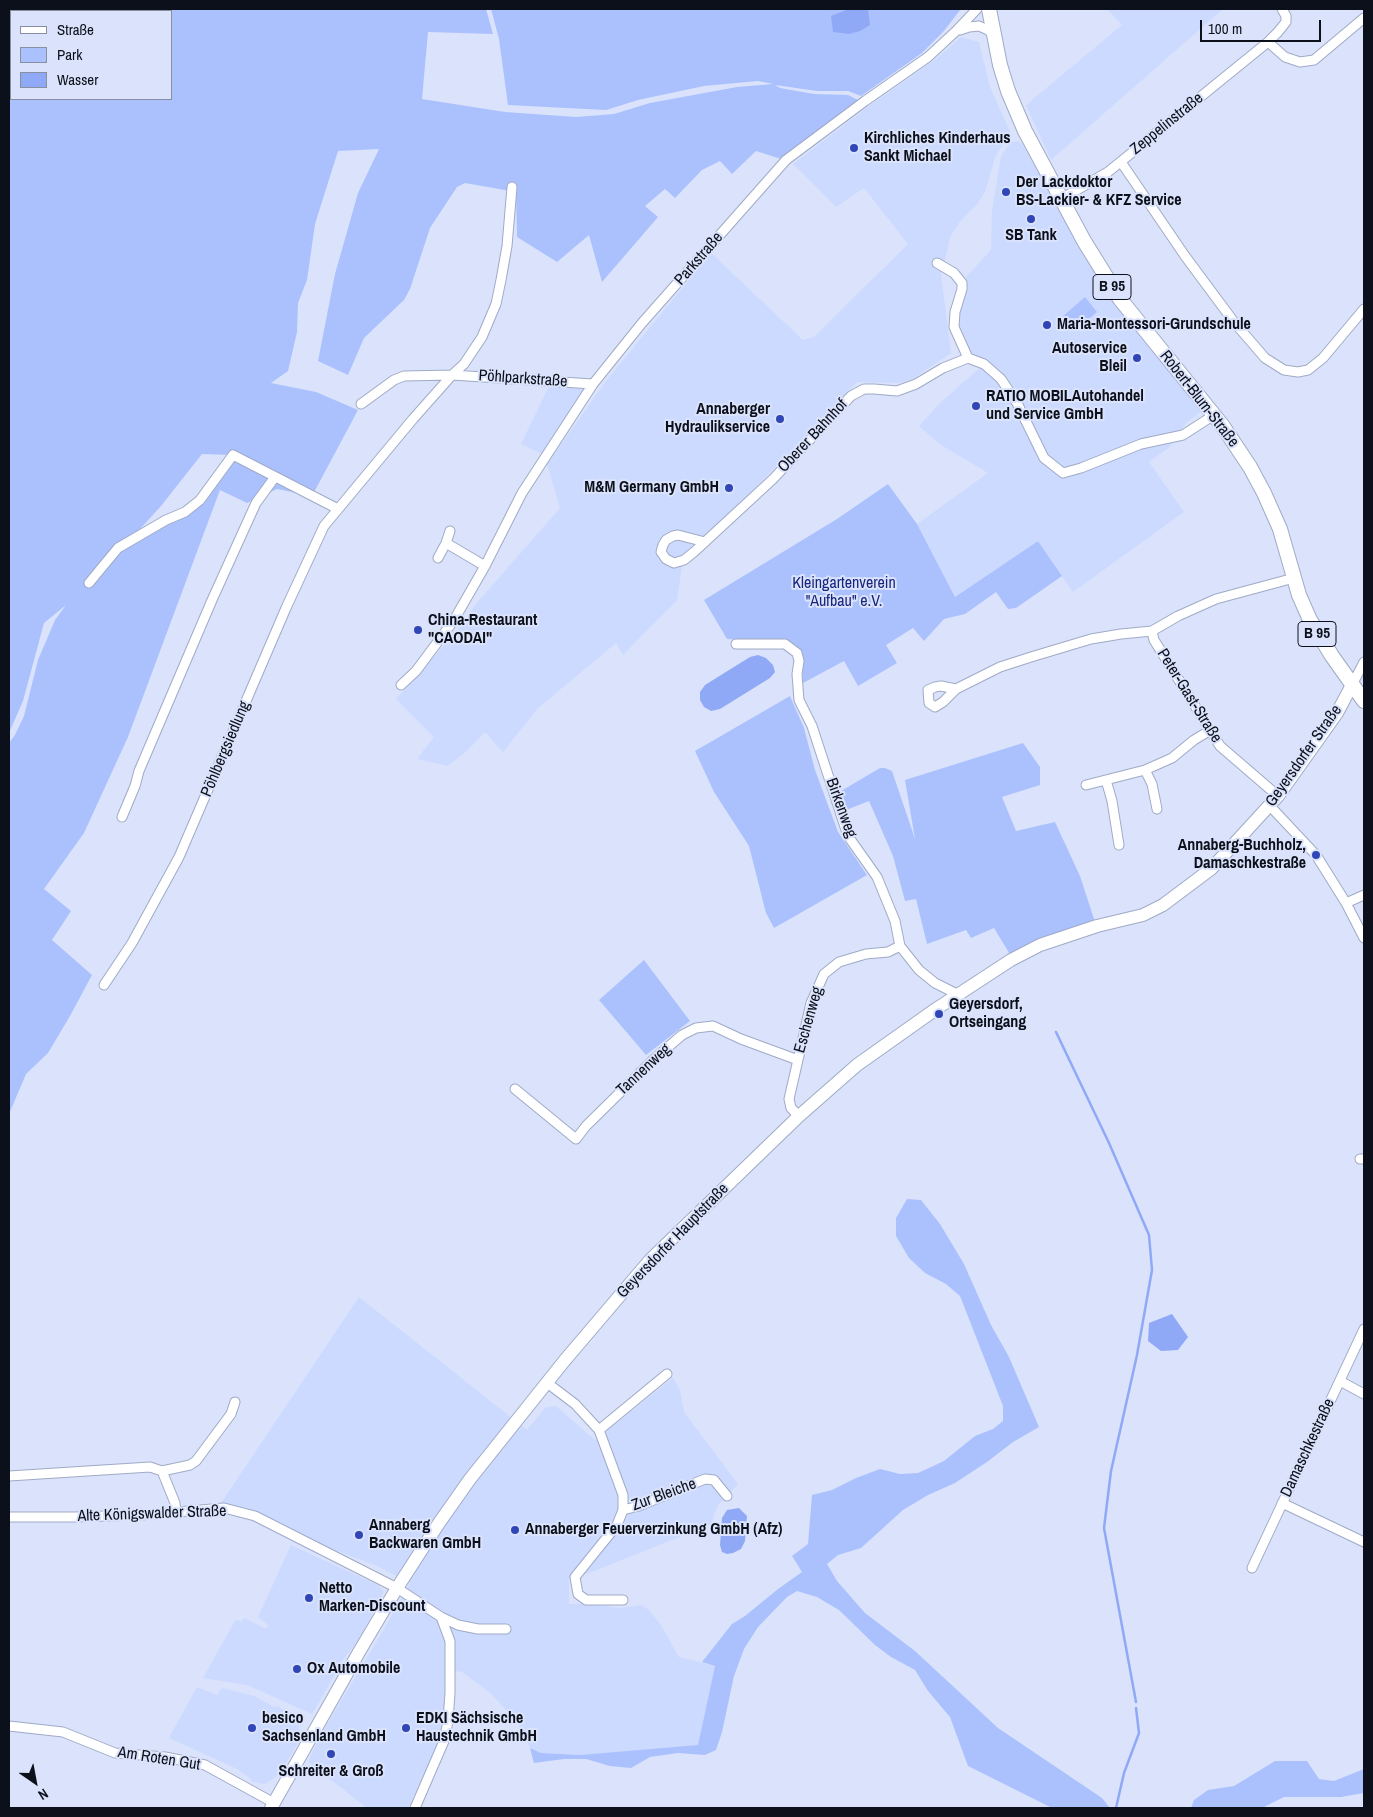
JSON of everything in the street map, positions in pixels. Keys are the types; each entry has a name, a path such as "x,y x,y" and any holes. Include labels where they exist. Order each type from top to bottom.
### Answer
{"main road":[{"name":"Robert-Blum-Straße","path":"989,9 1004,78 1012,100 1061,199 1090,253 1120,299 1214,415 1240,451 1264,493 1280,529 1304,607 1316,632 1352,685"},
{"name":"B 95","path":"1352,685 1364,702"},
{"name":"Geyersdorfer Straße","path":"1235,844 1274,801 1338,713 1352,685"},
{"name":"Geyersdorfer Hauptstraße","path":"272,1806 397,1588 453,1502 546,1382 651,1259 799,1116 857,1065 957,994 1011,960 1040,945 1097,926 1143,915 1163,905 1211,869 1235,844"}],"street":[{"name":"Parkstraße","path":"401,685 416,671 454,620 485,566 522,493 593,384 642,324 786,160 928,57 977,9"},
{"name":"Zeppelinstraße","path":"1061,199 1108,172 1268,42 1286,22 1286,16 1282,9"},
{"path":"1268,42 1285,57 1300,62 1314,60 1364,18"},
{"path":"955,32 979,26 995,36"},
{"path":"1121,162 1185,256 1234,322 1265,358 1284,370 1298,372 1308,370 1323,358 1364,309"},
{"name":"Pöhlbergsiedlung","path":"104,985 132,943 179,857 324,526 452,375 464,364 482,337 496,304 507,246 512,187"},
{"path":"936,263 954,273 962,282 962,289 955,312 954,327 968,358 984,364 1001,379 1017,404 1044,458 1063,473 1081,468 1140,444 1183,435 1214,415"},
{"name":"Oberer Bahnhof","path":"705,542 773,479 852,396 864,389 874,388 897,391 916,384 943,368 968,358"},
{"name":"Pöhlparkstraße","path":"361,404 394,380 404,376 452,375 593,384"},
{"path":"89,583 118,548 166,520 186,512 200,500 233,455 338,509"},
{"path":"122,817 139,771 212,600 256,503 275,477"},
{"path":"438,558 450,531"},
{"path":"446,543 485,566"},
{"path":"956,689 1000,668 1058,648 1121,634 1152,631 1178,616 1216,599 1294,578"},
{"name":"Peter-Gast-Straße","path":"1152,631 1154,640 1220,746 1274,801"},
{"name":"Birkenweg","path":"736,644 785,644 797,653 799,661 797,674 799,700 812,726 848,836 877,877 894,921 900,946 919,970 935,983 957,994"},
{"name":"Geyersdorfer Straße","path":"1352,685 1364,662"},
{"path":"1086,786 1145,770 1172,758 1209,730"},
{"path":"1145,770 1152,784 1157,809"},
{"path":"1106,780 1112,801 1119,845"},
{"path":"1274,801 1316,855 1346,903 1364,938"},
{"path":"1346,903 1364,895"},
{"name":"Eschenweg","path":"799,1116 791,1108 789,1099 811,1003 824,974 839,962 866,954 888,952 900,946"},
{"name":"Tannenweg","path":"515,1089 576,1139 586,1126 652,1060 682,1035 696,1028 713,1026 741,1039 798,1060"},
{"name":"Damaschkestraße","path":"1252,1568 1364,1329"},
{"path":"599,1430 667,1374"},
{"path":"1340,1381 1364,1394"},
{"name":"Zur Bleiche","path":"546,1382 574,1404 599,1430 623,1495 623,1510 617,1525 575,1577 578,1594 586,1600 623,1600"},
{"path":"9,1476 150,1467 162,1471 190,1465 196,1461 231,1414 235,1402"},
{"path":"162,1471 175,1503 176,1512"},
{"name":"Zur Bleiche","path":"623,1510 640,1506 705,1479 714,1480 727,1496"},
{"path":"1282,1503 1364,1542"},
{"name":"Alte Königswalder Straße","path":"9,1517 74,1517 224,1508 255,1516 397,1588 441,1618 458,1625 478,1629 506,1629"},
{"path":"416,1808 444,1741 448,1721 450,1641 441,1618"},
{"name":"Am Roten Gut","path":"9,1726 63,1732 115,1753 165,1757 205,1764 272,1806"}],"shaded area":[{"path":"1107,9 1223,9 1051,160 1026,105 1122,25"},
{"path":"961,37 979,42 990,87 1012,136 1001,147 995,158 985,192 950,237 941,274 951,353 914,378 900,383 857,382 729,515 684,553 677,600 623,655 616,643 538,708 503,752 485,732 468,750 448,766 417,759 434,737 396,699 462,625 476,604 560,508 547,464 606,381 711,253 803,340 814,337 908,244 864,188 836,207 793,164 873,103 937,58"},
{"path":"1017,141 1022,144 1098,266 1207,407 1186,423 1170,447 1149,462 1184,512 1073,592 1038,541 955,597 917,524 988,473 941,445 919,426 938,405 984,364 968,358 954,327 962,289 967,276 991,250 992,211 1001,156 1010,143"},
{"path":"551,382 588,385 544,455 521,444"},
{"path":"359,1297 527,1430 546,1407 556,1406 595,1440 673,1378 680,1390 684,1412 738,1484 718,1505 712,1524 584,1575 569,1579 569,1604 621,1608 641,1605 649,1610 661,1625 679,1657 715,1666 698,1746 580,1755 541,1753 530,1748 516,1720 488,1691 462,1672 447,1670 446,1700 439,1742 408,1808 367,1808 308,1762 321,1734 410,1583 375,1565 326,1547 278,1521 247,1508 221,1503"},
{"path":"291,1545 378,1585 384,1592 358,1641 345,1657 312,1714 247,1685 203,1678 236,1619 241,1622 244,1618 266,1629 268,1625 258,1617"},
{"path":"197,1687 217,1695 222,1688 254,1696 300,1719 299,1729 304,1732 276,1777 265,1784 252,1782 251,1779 237,1769 169,1738"}],"green space":[{"path":"9,9 486,9 493,34 428,32 422,99 505,112 576,117 614,114 650,103 737,87 773,84 758,81 704,86 638,100 606,110 508,105 499,39 491,9 961,9 943,32 922,53 861,96 848,91 817,91 775,85 780,88 814,94 848,95 860,101 781,159 756,151 732,174 720,161 702,170 675,198 665,189 645,206 658,217 602,282 589,235 557,262 517,237 516,192 465,183 457,187 430,228 410,289 404,300 364,338 348,375 318,361 335,274 358,193 379,149 338,151 315,224 307,280 298,303 297,332 288,371 271,383 316,392 358,410 312,496 277,489 247,503 220,490 128,737 84,833 44,889 71,911 52,940 92,975 48,1053 26,1074 9,1114 9,743 24,716 38,660 55,620 66,605 44,623 23,701 9,733","holes":["202,454 232,455 185,512 130,540 161,506"]},
{"path":"1085,297 1097,312 1074,331 1062,317"},
{"name":"Kleingartenverein \"Aufbau\" e.V.","path":"888,484 917,524 955,597 1038,541 1062,576 1016,608 1008,609 996,592 965,614 944,619 924,641 913,628 886,645 897,663 858,686 844,661 803,683 802,659 786,642 727,639 704,600 837,519"},
{"path":"790,696 804,728 815,770 838,832 867,875 774,928 766,913 749,846 714,792 695,751"},
{"path":"1023,743 1040,767 1040,785 1002,797 1016,831 1055,822 1080,876 1095,922 1011,956 994,928 971,938 966,930 927,944 916,899 905,901 893,856 869,801 846,810 841,791 880,768 892,771 915,839 905,780"},
{"path":"644,960 690,1021 646,1055 599,1000"},
{"path":"907,1199 921,1200 940,1224 964,1264 991,1325 1009,1357 1039,1427 1013,1442 955,1483 928,1495 903,1510 861,1548 838,1555 827,1564 837,1581 865,1613 915,1651 998,1728 1102,1798 1110,1808 1052,1808 968,1766 950,1717 928,1691 915,1670 891,1657 875,1645 839,1610 817,1597 797,1591 787,1597 758,1627 744,1649 734,1676 722,1732 716,1750 705,1755 678,1753 650,1757 631,1768 610,1766 586,1759 564,1759 534,1763 530,1748 541,1753 580,1755 698,1745 715,1666 702,1662 732,1624 802,1572 792,1556 808,1544 812,1495 832,1490 880,1469 900,1474 918,1473 944,1461 975,1436 993,1429 1003,1421 1003,1406 960,1296 946,1284 925,1273 909,1258 896,1236 896,1218"},
{"path":"1275,1761 1307,1761 1319,1779 1334,1781 1364,1769 1364,1793 1341,1797 1284,1797 1262,1808 1191,1808 1194,1800 1208,1790 1234,1786"}],"water":[{"path":"849,9 868,9 870,25 860,31 849,34 833,32 831,16"},
{"path":"758,655 766,658 773,665 775,672 770,678 720,709 711,711 704,707 700,700 700,692 705,685 750,657"},
{"path":"1172,1314 1188,1337 1178,1350 1161,1351 1148,1341 1149,1323"},
{"path":"739,1508 747,1516 745,1541 741,1549 727,1554 722,1552 720,1545 722,1518 727,1510"}],"waterway":[{"path":"1056,1032 1109,1143 1149,1235 1152,1270 1137,1355 1111,1471 1104,1528 1136,1702"},
{"path":"1116,1808 1124,1773 1139,1733 1136,1708"}],"place":[{"name":"Kirchliches Kinderhaus Sankt Michael","path":"854,148"},
{"name":"Der Lackdoktor BS-Lackier- & KFZ Service","path":"1006,192"},
{"name":"SB Tank","path":"1031,219"},
{"name":"Maria-Montessori-Grundschule","path":"1047,325"},
{"name":"Autoservice Bleil","path":"1137,358"},
{"name":"RATIO MOBILAutohandel und Service GmbH","path":"976,406"},
{"name":"Annaberger Hydraulikservice","path":"780,419"},
{"name":"M&M Germany GmbH","path":"729,488"},
{"name":"China-Restaurant \"CAODAI\"","path":"418,630"},
{"name":"Annaberg-Buchholz, Damaschkestraße","path":"1316,855"},
{"name":"Geyersdorf, Ortseingang","path":"939,1014"},
{"name":"Annaberger Feuerverzinkung GmbH (Afz)","path":"515,1530"},
{"name":"Annaberg Backwaren GmbH","path":"359,1535"},
{"name":"Netto Marken-Discount","path":"309,1598"},
{"name":"Ox Automobile","path":"297,1669"},
{"name":"besico Sachsenland GmbH","path":"252,1728"},
{"name":"EDKI Sächsische Haustechnik GmbH","path":"406,1728"},
{"name":"Schreiter & Groß","path":"331,1754"}]}
